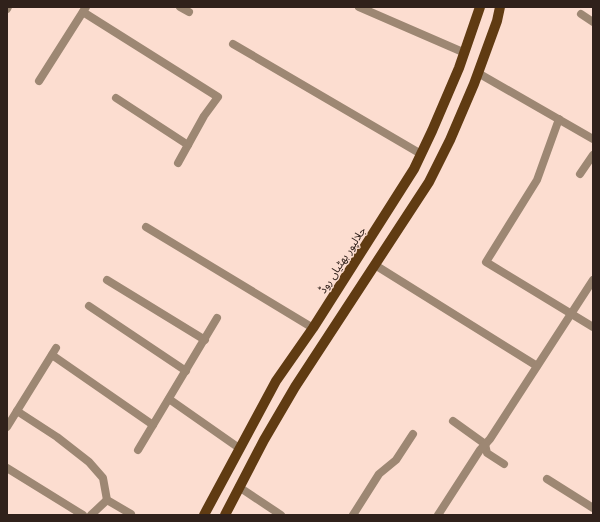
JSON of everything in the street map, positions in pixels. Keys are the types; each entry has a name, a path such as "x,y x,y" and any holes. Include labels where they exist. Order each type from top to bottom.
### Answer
{"main road":[{"name":"جلالپور بھٹیاں روڈ","path":"204,515 276,381 313,328 414,169 465,53 480,7"},
{"path":"225,515 264,440 295,387 429,182 450,140 478,73 497,22 500,7"}],"street":[{"path":"180,7 188,12"},
{"path":"359,7 465,53"},
{"path":"39,81 85,10 218,97 204,116 178,163"},
{"path":"581,14 593,22"},
{"path":"233,44 421,154"},
{"path":"478,73 593,138"},
{"path":"116,98 188,145"},
{"path":"559,119 537,180 486,262 593,327"},
{"path":"580,174 593,155"},
{"path":"146,227 313,328"},
{"path":"375,265 537,366"},
{"path":"107,280 205,340"},
{"path":"438,515 485,444 490,439 593,280"},
{"path":"90,306 186,371"},
{"path":"138,450 218,318"},
{"path":"7,427 56,348"},
{"path":"52,355 153,425"},
{"path":"169,399 239,448"},
{"path":"17,411 57,437 89,462 103,478 107,500 131,514 130,515"},
{"path":"453,421 485,444 487,454 504,464"},
{"path":"352,515 379,474 396,460 413,434"},
{"path":"7,468 83,515"},
{"path":"547,479 593,508"},
{"path":"239,487 280,515"},
{"path":"92,515 107,500"}]}
